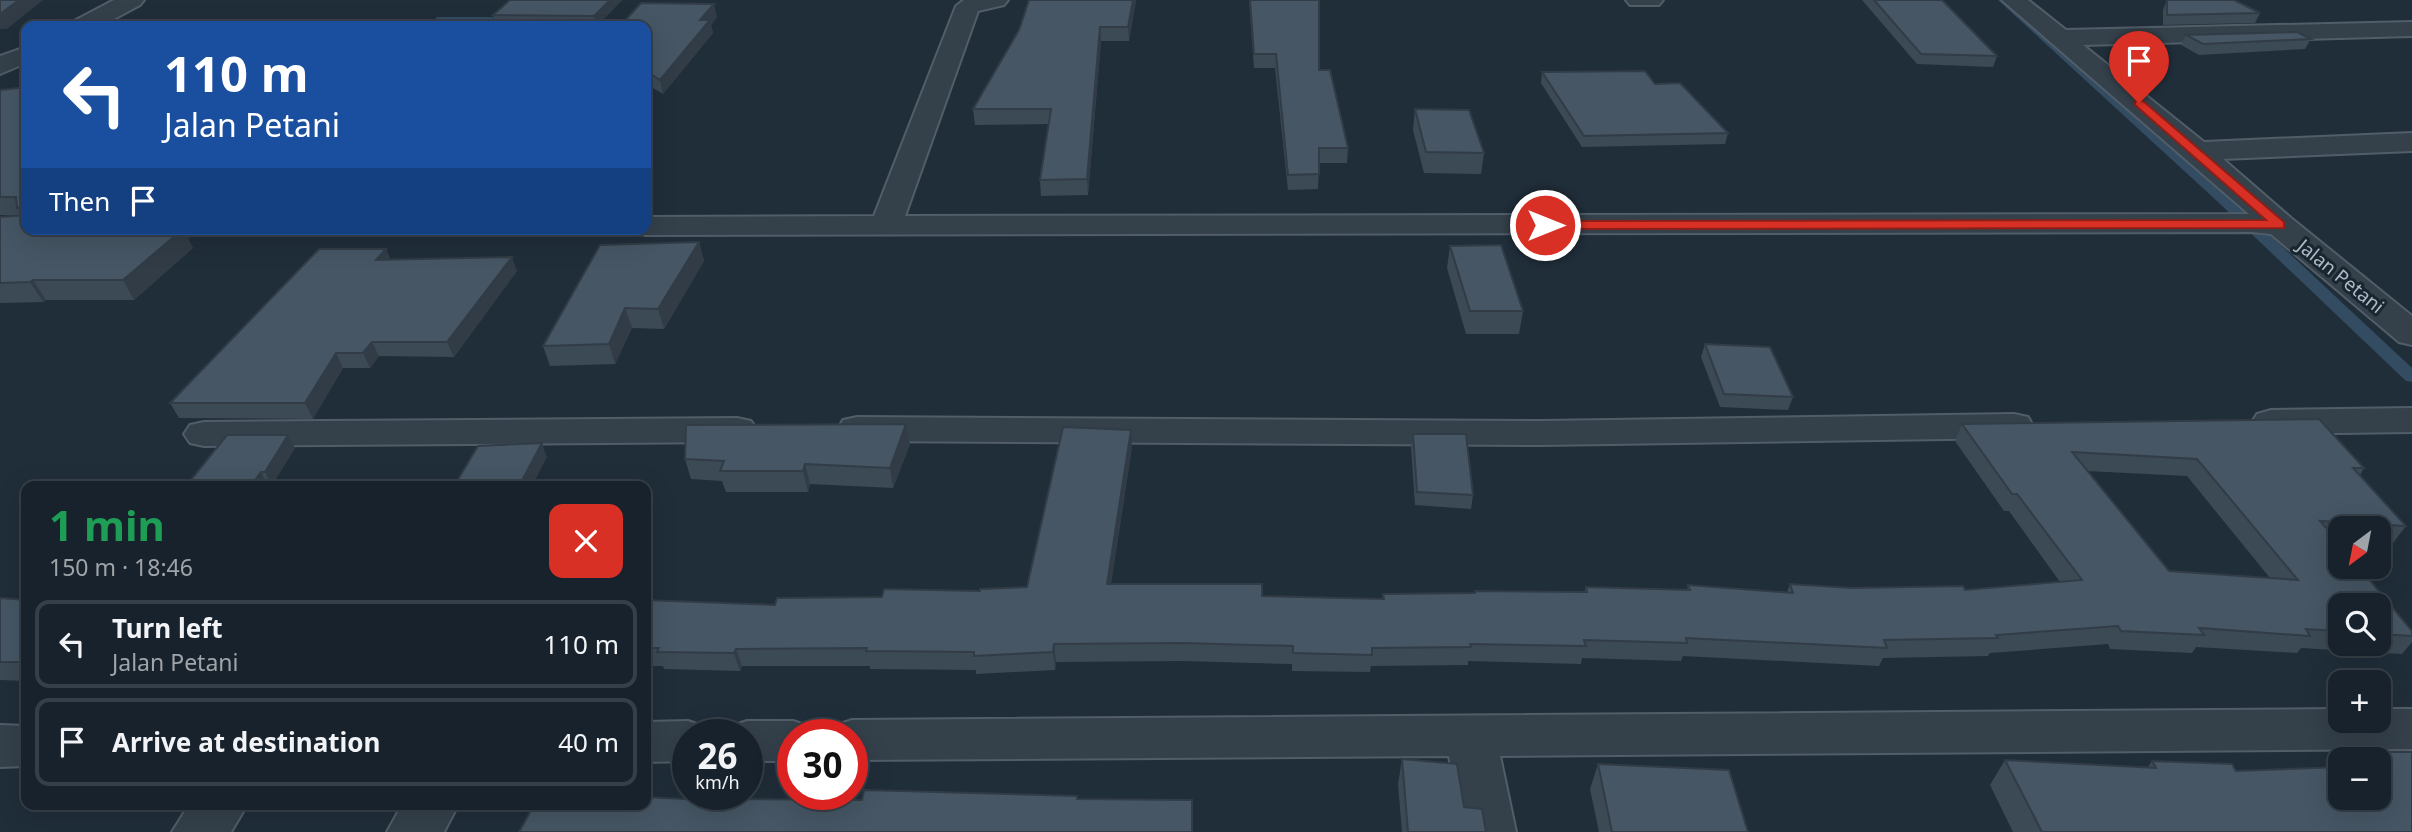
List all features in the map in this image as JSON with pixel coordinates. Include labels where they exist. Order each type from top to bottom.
[{"type":"street","points":[[92,21],[132,0]]},
{"type":"street","points":[[886,226],[968,6],[996,0]]},
{"type":"street","points":[[1638,0],[1651,0]]},
{"type":"street","name":"Jalan Petani","points":[[2014,0],[2197,151],[2266,224],[2412,334]]},
{"type":"street","points":[[2060,38],[2412,29]]},
{"type":"street","points":[[0,44],[21,42]]},
{"type":"street","points":[[0,66],[21,56]]},
{"type":"street","points":[[2197,151],[2412,142]]},
{"type":"street","points":[[651,226],[2266,224]]},
{"type":"street","points":[[2236,423],[2412,420]]},
{"type":"street","points":[[815,429],[1542,432],[2047,426]]},
{"type":"street","points":[[204,434],[774,430]]},
{"type":"street","points":[[868,740],[2412,729]]},
{"type":"street","points":[[1471,736],[1489,832]]},
{"type":"street","points":[[651,742],[672,741]]},
{"type":"street","points":[[0,746],[21,746]]},
{"type":"street","points":[[199,832],[217,810]]},
{"type":"street","points":[[414,832],[429,810]]},
{"type":"water","points":[[437,17],[496,17],[488,21],[434,21]]},
{"type":"building","points":[[0,0],[19,0],[0,14]]},
{"type":"building","points":[[510,0],[610,0],[594,16],[493,15]]},
{"type":"building","points":[[1029,0],[1133,0],[1128,27],[1100,27],[1087,179],[1040,180],[1051,109],[973,109],[1019,30]]},
{"type":"building","points":[[1250,0],[1319,0],[1319,70],[1330,70],[1348,148],[1319,148],[1319,174],[1288,175],[1276,54],[1254,54]]},
{"type":"building","points":[[1874,0],[1942,0],[1997,56],[1921,54]]},
{"type":"building","points":[[2167,0],[2234,0],[2260,13],[2167,15]]},
{"type":"building","points":[[641,3],[714,4],[700,20],[710,20],[660,80],[651,74],[651,21],[625,21]]},
{"type":"building","points":[[2297,32],[2311,39],[2203,44],[2186,35]]},
{"type":"building","points":[[1645,71],[1655,84],[1680,83],[1728,133],[1584,136],[1542,72]]},
{"type":"building","points":[[21,88],[21,208],[17,208],[16,197],[0,197],[0,90]]},
{"type":"building","points":[[1415,109],[1469,110],[1484,153],[1426,152]]},
{"type":"building","points":[[21,215],[21,235],[176,235],[123,280],[33,280],[0,283],[0,217]]},
{"type":"building","points":[[699,242],[658,309],[625,308],[609,344],[543,346],[600,245]]},
{"type":"building","points":[[1501,245],[1523,311],[1470,311],[1450,246]]},
{"type":"building","points":[[319,249],[386,249],[376,260],[512,257],[447,342],[372,342],[363,353],[336,353],[305,403],[170,403]]},
{"type":"building","points":[[1705,344],[1770,347],[1793,397],[1724,394]]},
{"type":"building","points":[[2319,419],[2364,468],[2353,468],[2406,526],[2391,525],[2391,516],[2328,516],[2328,521],[2320,521],[2328,530],[2328,579],[2369,579],[2381,593],[2328,593],[2328,630],[2306,629],[2310,636],[2199,628],[2204,635],[2121,631],[2118,626],[1996,635],[1998,638],[1884,640],[1887,648],[1686,638],[1687,643],[1584,640],[1586,646],[1470,644],[1471,647],[1372,648],[1372,655],[1293,653],[1293,646],[1183,643],[1054,644],[1053,652],[974,656],[974,652],[866,651],[867,648],[736,649],[734,653],[657,652],[659,648],[651,648],[651,600],[775,605],[777,598],[882,597],[884,589],[980,591],[1027,587],[1063,427],[1131,430],[1107,584],[1262,584],[1262,596],[1384,599],[1383,594],[1587,592],[1586,587],[1690,590],[1688,585],[1793,593],[1790,584],[1852,588],[1963,586],[1965,590],[2082,580],[2017,494],[2012,494],[1962,424]],"holes":[[[2072,452],[2197,459],[2298,580],[2169,571]]]},
{"type":"building","points":[[906,424],[890,468],[805,464],[803,471],[720,471],[724,461],[685,459],[686,425]]},
{"type":"building","points":[[1413,434],[1466,434],[1473,495],[1417,492]]},
{"type":"building","points":[[227,435],[288,435],[265,472],[261,472],[255,481],[190,481]]},
{"type":"building","points":[[542,443],[522,481],[457,481],[478,446]]},
{"type":"building","points":[[0,598],[21,600],[21,662],[0,662]]},
{"type":"building","points":[[2391,606],[2412,631],[2412,636],[2391,635]]},
{"type":"building","points":[[2391,752],[2412,752],[2412,832],[2042,832],[2005,760],[2156,768],[2152,761],[2232,764],[2236,771],[2328,767],[2328,810],[2391,810]]},
{"type":"building","points":[[1402,759],[1457,764],[1464,807],[1482,809],[1486,832],[1408,832]]},
{"type":"building","points":[[1598,764],[1729,770],[1748,832],[1612,832]]},
{"type":"building","points":[[868,790],[1077,796],[1077,799],[1192,800],[1192,832],[519,832],[531,810],[651,810],[651,797],[672,798],[672,810],[763,810],[763,799],[777,799],[777,810],[868,810]]},
{"type":"waterway","points":[[2003,0],[2223,199],[2412,377]]},
{"type":"route","points":[[1545,225],[2280,225],[2139,103]]}]
